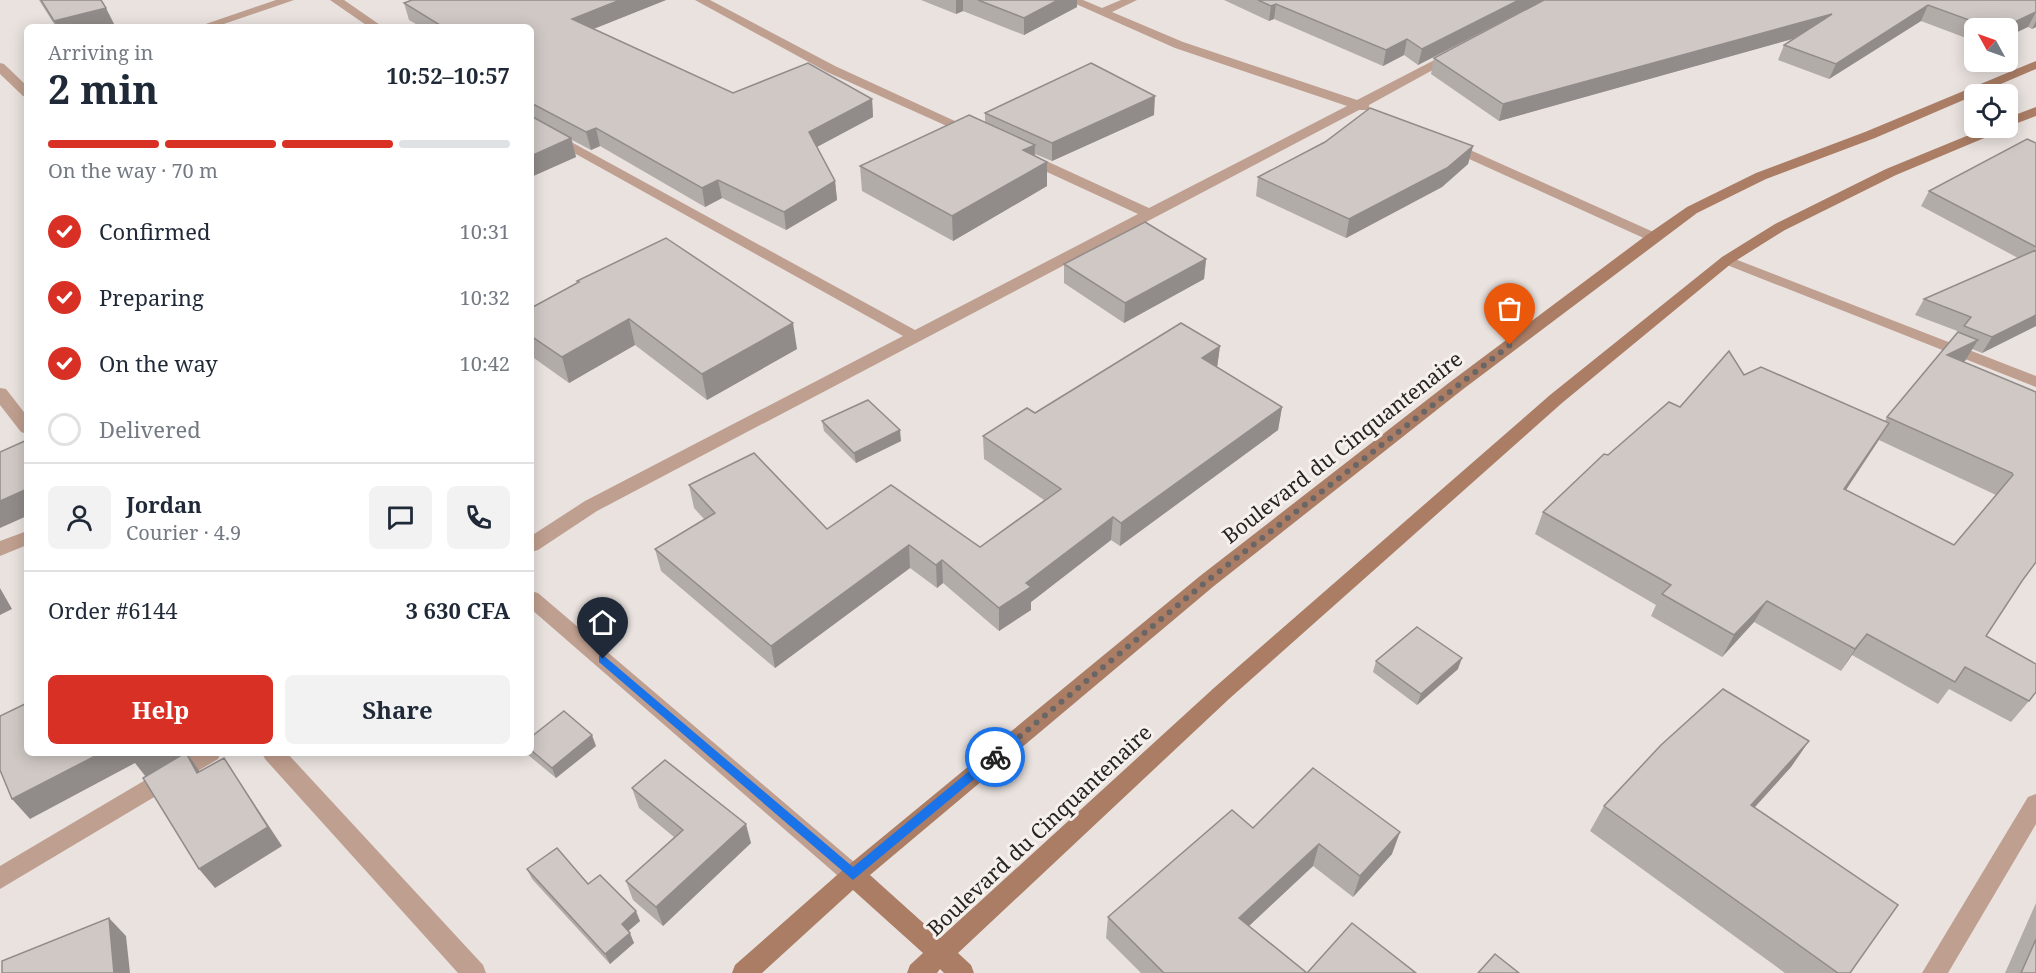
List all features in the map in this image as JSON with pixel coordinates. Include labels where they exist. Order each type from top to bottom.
[{"type":"main road","name":"Boulevard du Cinquantenaire","points":[[744,973],[853,875],[1207,581],[1456,386],[1653,237],[1692,210],[1761,176],[1870,135],[2036,65]]},
{"type":"main road","points":[[2018,118],[2036,111]]},
{"type":"main road","name":"Boulevard du Cinquantenaire","points":[[919,973],[939,952],[1222,693],[1556,399],[1727,260],[1780,227],[1891,172],[1972,138]]},
{"type":"main road","points":[[853,875],[962,973]]},
{"type":"street","points":[[212,24],[288,0]]},
{"type":"street","points":[[336,0],[372,24]]},
{"type":"street","points":[[701,0],[831,69],[991,141]]},
{"type":"street","points":[[1073,0],[1190,49],[1359,104],[1381,114]]},
{"type":"street","points":[[1102,12],[1131,0]]},
{"type":"street","points":[[534,543],[591,506],[1464,49]]},
{"type":"street","points":[[0,67],[24,87]]},
{"type":"street","points":[[0,91],[24,87]]},
{"type":"street","points":[[534,126],[915,336]]},
{"type":"street","points":[[1435,139],[1653,237]]},
{"type":"street","points":[[1012,151],[1150,214]]},
{"type":"street","points":[[1727,260],[2036,382]]},
{"type":"street","points":[[0,393],[24,424]]},
{"type":"street","points":[[0,549],[24,539]]},
{"type":"street","points":[[534,601],[853,875]]},
{"type":"street","points":[[0,878],[205,756]]},
{"type":"street","points":[[276,756],[474,973]]},
{"type":"street","points":[[1934,973],[2036,804]]},
{"type":"building","points":[[41,0],[101,0],[106,8],[54,21]]},
{"type":"building","points":[[412,0],[620,0],[572,19],[733,93],[808,63],[872,99],[809,132],[835,181],[784,212],[718,180],[702,188],[596,128],[586,132],[534,105],[534,24],[438,24],[404,3]]},
{"type":"building","points":[[978,0],[1058,0],[1024,18]]},
{"type":"building","points":[[1258,0],[1519,0],[1422,49],[1407,39],[1386,50],[1276,4],[1271,6]]},
{"type":"building","points":[[1544,0],[2036,0],[2036,12],[2018,20],[2018,18],[1964,18],[1928,5],[1836,64],[1784,45],[1832,14],[1503,104],[1434,58]]},
{"type":"building","points":[[1091,63],[1155,96],[1052,143],[985,113]]},
{"type":"building","points":[[1370,108],[1473,146],[1447,168],[1349,219],[1258,177],[1325,142]]},
{"type":"building","points":[[969,115],[1035,145],[1023,150],[1047,162],[952,216],[860,166]]},
{"type":"building","points":[[534,118],[571,138],[534,155]]},
{"type":"building","points":[[2027,139],[2036,143],[2036,247],[1929,191]]},
{"type":"building","points":[[1145,222],[1206,259],[1125,303],[1064,264]]},
{"type":"building","points":[[666,238],[793,323],[702,374],[629,319],[562,357],[534,338],[534,306],[579,282],[577,281]]},
{"type":"building","points":[[2036,250],[2036,315],[1992,337],[1964,326],[1971,317],[1924,299]]},
{"type":"building","points":[[1181,323],[1220,346],[1202,358],[1282,407],[1121,523],[1113,517],[1026,583],[1031,587],[999,608],[942,560],[936,565],[909,545],[771,646],[655,549],[715,513],[689,485],[754,453],[827,529],[891,485],[980,547],[1061,489],[983,436],[1027,408],[1035,413]]},
{"type":"building","points":[[1958,332],[1978,340],[1947,355],[2036,392],[2036,562],[1986,636],[2036,664],[2036,692],[2029,701],[1965,667],[1955,682],[1867,634],[1855,649],[1767,601],[1734,635],[1662,594],[1671,585],[1543,512],[1604,454],[1608,455],[1669,402],[1680,407],[1729,351],[1744,375],[1761,367],[1889,423],[1844,489],[1954,545],[2013,475],[2012,473],[1887,417]]},
{"type":"building","points":[[868,400],[900,430],[854,453],[822,421]]},
{"type":"building","points":[[24,441],[24,490],[0,501],[0,452]]},
{"type":"building","points":[[1417,627],[1462,658],[1421,694],[1376,661]]},
{"type":"building","points":[[1723,689],[1809,741],[1751,805],[1898,905],[1850,973],[1838,973],[1604,806],[1661,745]]},
{"type":"building","points":[[24,704],[24,756],[95,756],[12,799],[0,770],[0,716]]},
{"type":"building","points":[[564,711],[592,735],[552,768],[534,753],[534,735]]},
{"type":"building","points":[[180,756],[188,756],[197,773],[224,758],[268,827],[199,869],[143,778]]},
{"type":"building","points":[[665,760],[746,824],[656,907],[626,881],[683,830],[632,788]]},
{"type":"building","points":[[1313,768],[1400,832],[1360,876],[1319,844],[1239,918],[1307,973],[1164,973],[1108,917],[1232,810],[1253,828]]},
{"type":"building","points":[[557,848],[588,884],[600,875],[636,911],[622,924],[630,933],[605,954],[527,869]]},
{"type":"building","points":[[109,918],[114,973],[2,973],[2,961]]},
{"type":"building","points":[[1352,923],[1416,973],[1307,973]]},
{"type":"building","points":[[2036,939],[2036,973],[2021,973]]},
{"type":"building","points":[[1495,954],[1519,973],[1478,973]]},
{"type":"way so far","points":[[995,757],[1207,581],[1510,345]]},
{"type":"route","points":[[603,659],[853,875],[995,757]]}]
